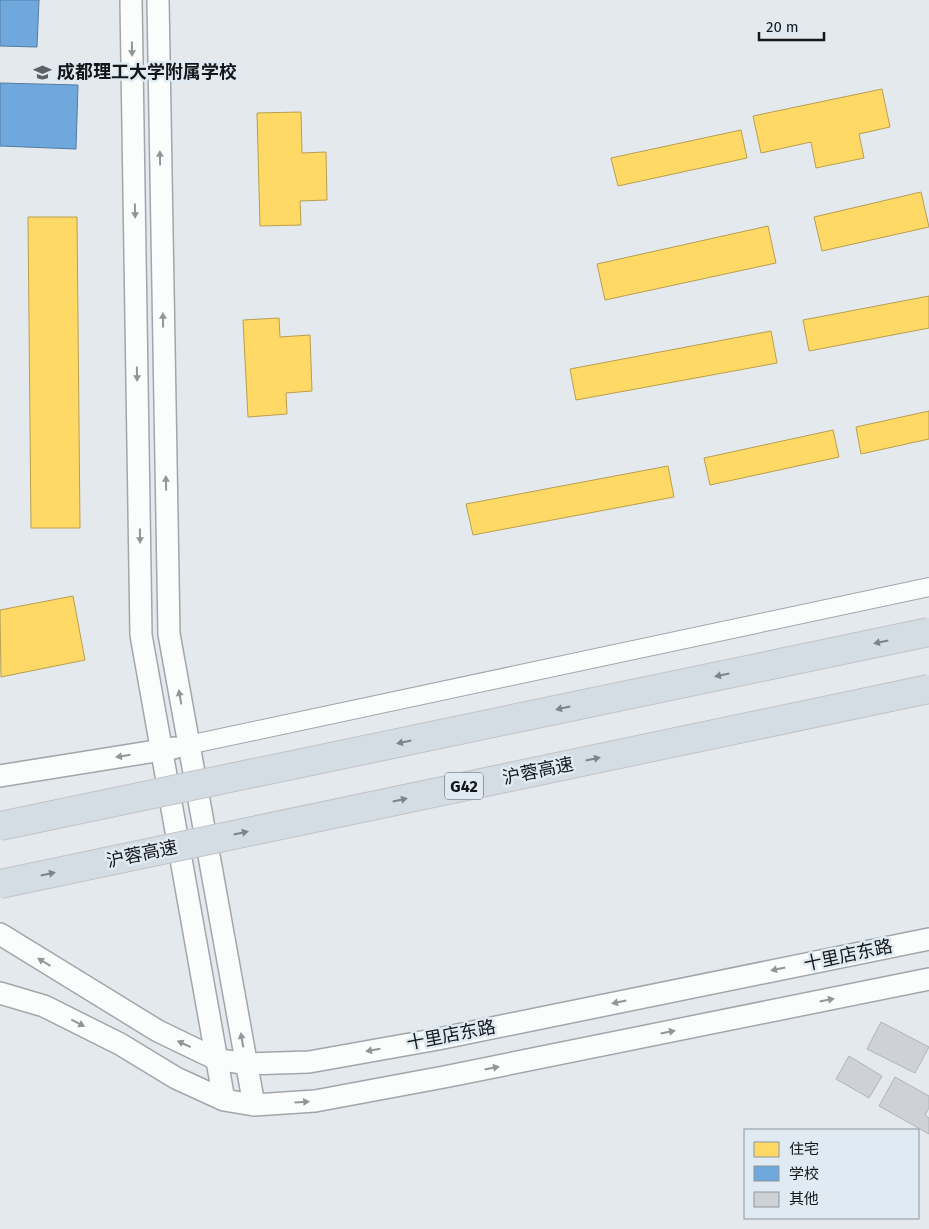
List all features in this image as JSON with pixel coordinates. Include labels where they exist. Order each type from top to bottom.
[{"type":"highway","points":[[0,826],[929,632]]},
{"type":"highway","name":"沪蓉高速","points":[[0,884],[929,689]]},
{"type":"street","points":[[131,0],[141,635],[224,1100]]},
{"type":"street","points":[[158,0],[169,634],[254,1105]]},
{"type":"street","points":[[0,776],[188,745],[929,587]]},
{"type":"street","name":"十里店东路","points":[[0,934],[158,1031],[216,1059],[247,1064],[309,1062],[438,1038],[929,939]]},
{"type":"street","points":[[0,993],[44,1006],[120,1044],[176,1078],[224,1100],[254,1105],[315,1101],[929,980]]},
{"type":"building: 住宅","points":[[882,89],[890,127],[859,134],[864,158],[816,168],[811,142],[761,153],[753,116]]},
{"type":"building: 住宅","points":[[301,112],[302,153],[326,152],[327,200],[300,201],[301,225],[260,226],[257,113]]},
{"type":"building: 住宅","points":[[741,130],[747,158],[618,186],[611,158]]},
{"type":"building: 住宅","points":[[921,192],[929,227],[822,251],[814,217]]},
{"type":"building: 住宅","points":[[28,217],[77,217],[80,528],[31,528]]},
{"type":"building: 住宅","points":[[768,226],[776,263],[605,300],[597,264]]},
{"type":"building: 住宅","points":[[929,296],[929,328],[809,351],[803,320]]},
{"type":"building: 住宅","points":[[279,318],[280,337],[310,335],[312,391],[286,393],[287,414],[248,417],[243,320]]},
{"type":"building: 住宅","points":[[771,331],[777,363],[576,400],[570,369]]},
{"type":"building: 住宅","points":[[929,411],[929,439],[861,454],[856,427]]},
{"type":"building: 住宅","points":[[833,430],[839,457],[710,485],[704,458]]},
{"type":"building: 住宅","points":[[668,466],[674,497],[473,535],[466,504]]},
{"type":"building: 住宅","points":[[73,596],[85,660],[1,677],[0,610]]},
{"type":"building: 学校","points":[[0,0],[39,0],[37,47],[0,46]]},
{"type":"building: 学校","points":[[0,83],[78,85],[76,149],[0,146]]},
{"type":"building: 其他","points":[[881,1022],[929,1047],[915,1073],[867,1049]]},
{"type":"building: 其他","points":[[849,1056],[882,1076],[869,1098],[836,1079]]},
{"type":"building: 其他","points":[[895,1077],[929,1096],[929,1108],[925,1115],[929,1118],[929,1134],[879,1106]]},
{"type":"place","name":"成都理工大学附属学校","points":[[43,72]]}]
